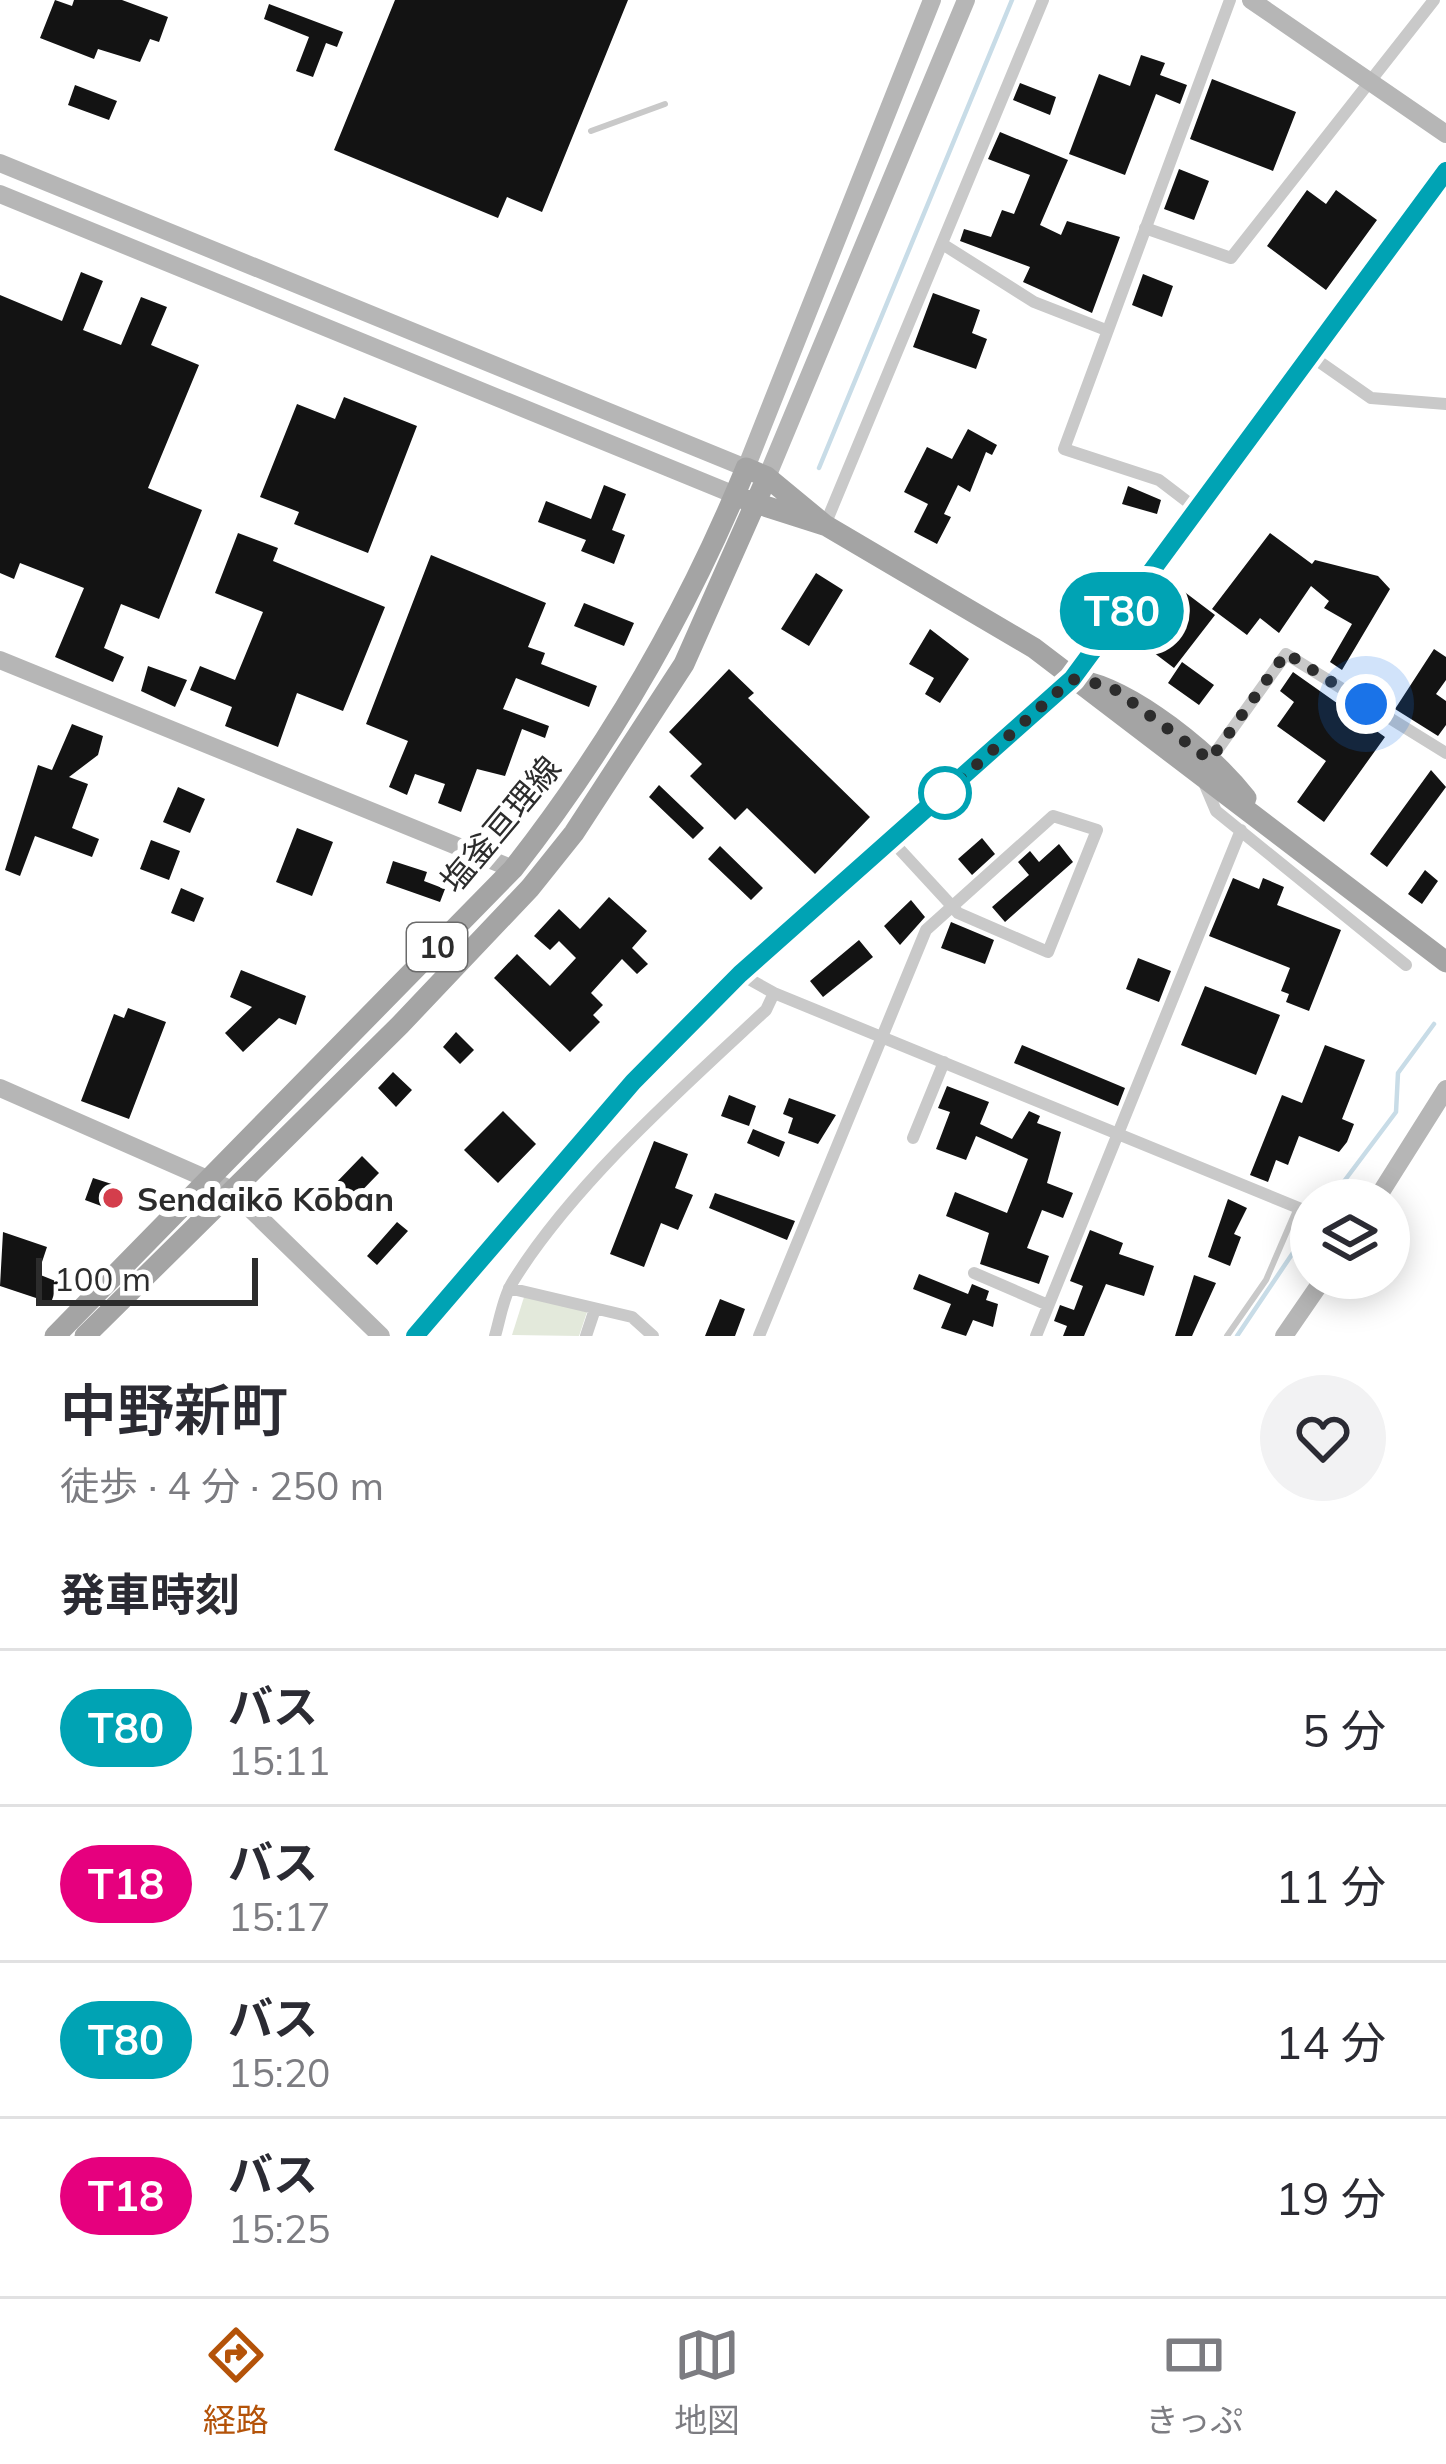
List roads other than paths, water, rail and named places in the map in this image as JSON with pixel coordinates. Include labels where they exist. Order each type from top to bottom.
[{"type":"main road","points":[[746,468],[767,477],[788,507]]},
{"type":"main road","name":"塩釜亘理線","points":[[85,1336],[220,1183],[513,869],[566,802],[644,683],[706,566],[746,468]]},
{"type":"main road","name":"塩釜亘理線","points":[[55,1336],[400,1025],[530,888],[574,833],[684,664],[767,477]]},
{"type":"main road","points":[[735,495],[757,505],[788,507],[926,580],[1206,768]]},
{"type":"main road","points":[[1072,679],[1110,686],[1179,737],[1261,818],[1446,962]]},
{"type":"street","points":[[0,163],[746,468],[932,0]]},
{"type":"street","points":[[767,477],[966,0]]},
{"type":"street","points":[[818,522],[944,245],[1043,0]]},
{"type":"street","points":[[1197,508],[1159,480],[1064,449],[1230,0]]},
{"type":"street","points":[[1251,0],[1446,134]]},
{"type":"street","points":[[1145,228],[1231,258],[1434,0]]},
{"type":"street","points":[[415,1336],[633,1082],[740,974],[1072,679],[1446,171]]},
{"type":"street","points":[[0,194],[735,495]]},
{"type":"street","points":[[944,245],[1034,302],[1106,329]]},
{"type":"street","points":[[1311,356],[1371,398],[1446,404]]},
{"type":"street","points":[[1406,965],[1216,811],[1206,768],[1286,653],[1446,753]]},
{"type":"street","points":[[0,660],[513,869]]},
{"type":"street","points":[[759,1336],[926,930],[952,905],[1054,816],[1096,830],[1048,952],[952,905],[891,840]]},
{"type":"street","points":[[1036,1336],[1240,830]]},
{"type":"street","points":[[740,974],[774,993],[1290,1204]]},
{"type":"street","points":[[495,1336],[509,1288],[650,1119],[766,1010],[774,993]]},
{"type":"street","points":[[913,1138],[944,1062]]},
{"type":"street","points":[[0,1088],[220,1183],[381,1336]]},
{"type":"street","points":[[1389,1179],[1446,1089]]},
{"type":"street","points":[[974,1274],[1048,1305]]},
{"type":"street","points":[[509,1288],[632,1317],[653,1336]]},
{"type":"street","points":[[1284,1336],[1310,1299]]},
{"type":"street","points":[[586,1336],[595,1309]]},
{"type":"lane","points":[[591,131],[665,104]]},
{"type":"lane","points":[[1227,1336],[1290,1239]]},
{"type":"waterway","points":[[819,468],[1012,0]]},
{"type":"waterway","points":[[1346,1179],[1396,1112],[1398,1073],[1434,1024]]},
{"type":"waterway","points":[[1237,1336],[1290,1257]]},
{"type":"place","name":"Sendaikō Kōban","points":[[113,1198]]}]
